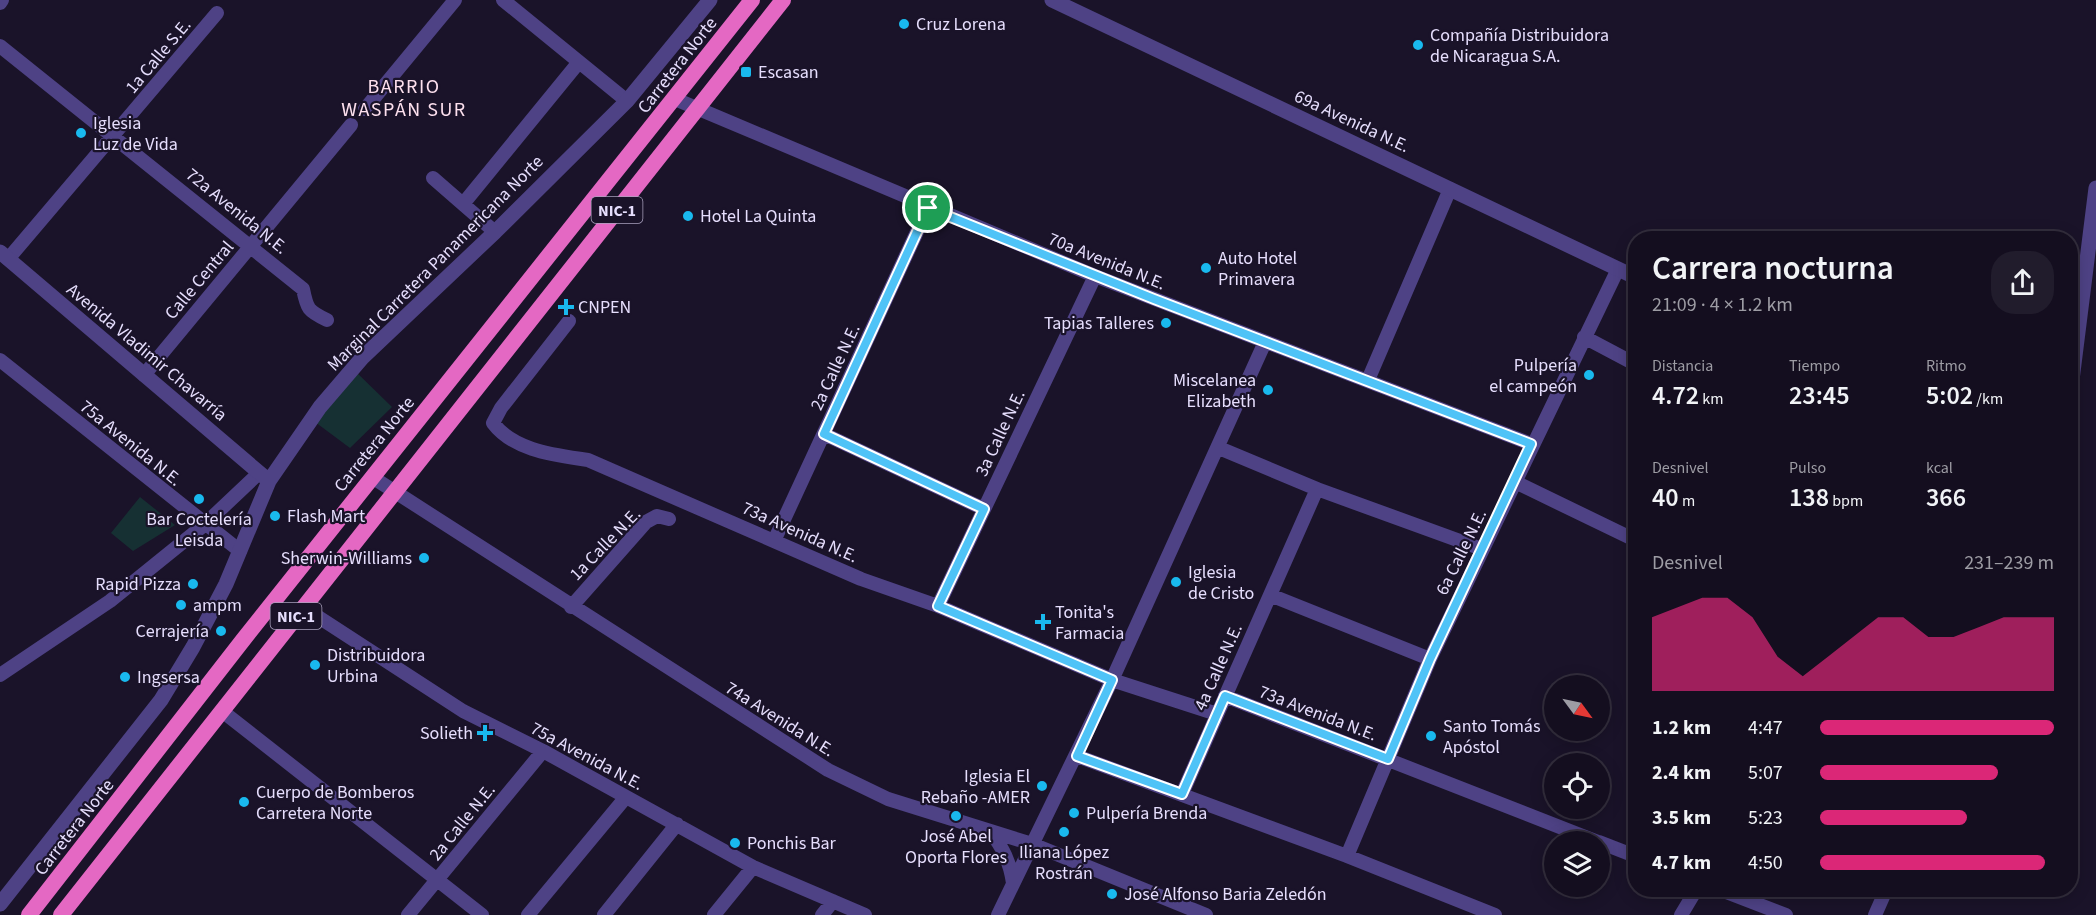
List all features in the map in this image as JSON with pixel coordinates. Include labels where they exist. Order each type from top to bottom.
[{"type":"highway","name":"Carretera Norte","points":[[29,915],[372,477],[752,0]]},
{"type":"highway","name":"NIC-1","points":[[62,915],[783,0]]},
{"type":"street","points":[[365,109],[455,0]]},
{"type":"street","points":[[503,0],[627,101]]},
{"type":"street","name":"Marginal Carretera Panamericana Norte","points":[[0,904],[160,700],[193,647],[240,551],[264,477],[359,361],[495,232],[627,101],[710,0]]},
{"type":"street","name":"69a Avenida N.E.","points":[[1052,0],[1628,273]]},
{"type":"street","name":"1a Calle S.E.","points":[[4,256],[114,136],[217,13]]},
{"type":"street","name":"72a Avenida N.E.","points":[[0,46],[252,245],[303,289],[306,305],[311,312],[327,321]]},
{"type":"street","points":[[463,204],[579,62]]},
{"type":"street","name":"70a Avenida N.E.","points":[[675,99],[928,208],[1095,276],[1531,444]]},
{"type":"street","name":"Calle Central","points":[[144,375],[351,125]]},
{"type":"street","points":[[433,178],[495,232]]},
{"type":"street","points":[[2078,337],[2095,212],[2096,188]]},
{"type":"street","points":[[1368,380],[1450,189]]},
{"type":"street","name":"2a Calle N.E.","points":[[774,541],[928,208]]},
{"type":"street","name":"Avenida Vladimir Chavarría","points":[[4,256],[264,477]]},
{"type":"street","name":"6a Calle N.E.","points":[[1347,856],[1430,659],[1531,444],[1618,268]]},
{"type":"street","name":"3a Calle N.E.","points":[[938,606],[1095,276]]},
{"type":"street","name":"73a Avenida N.E.","points":[[569,321],[501,408],[493,423],[501,434],[544,454],[588,460],[861,579],[938,606],[1112,680],[1217,714]]},
{"type":"street","points":[[1584,337],[1628,360]]},
{"type":"street","points":[[999,912],[1077,756],[1219,448],[1264,342]]},
{"type":"street","name":"75a Avenida N.E.","points":[[0,360],[204,525],[240,551]]},
{"type":"street","points":[[824,434],[984,509]]},
{"type":"street","points":[[1219,448],[1317,489],[1482,549]]},
{"type":"street","points":[[0,675],[110,600],[264,477]]},
{"type":"street","name":"74a Avenida N.E.","points":[[372,477],[828,770],[888,799],[1032,844],[1206,915]]},
{"type":"street","points":[[1515,482],[1628,537]]},
{"type":"street","name":"4a Calle N.E.","points":[[1182,794],[1317,489]]},
{"type":"street","name":"1a Calle N.E.","points":[[571,607],[646,522],[657,516],[669,519]]},
{"type":"street","points":[[1270,595],[1430,659]]},
{"type":"street","name":"75a Avenida N.E.","points":[[303,607],[463,711],[543,751],[753,867],[865,915]]},
{"type":"street","name":"73a Avenida N.E.","points":[[1225,696],[1571,831]]},
{"type":"street","points":[[222,711],[482,915]]},
{"type":"street","name":"2a Calle N.E.","points":[[408,915],[438,882],[543,751]]},
{"type":"street","points":[[1077,756],[1347,856],[1495,915]]},
{"type":"street","points":[[528,915],[626,797]]},
{"type":"street","points":[[604,915],[677,824]]},
{"type":"street","points":[[990,831],[1003,849],[1011,867],[1013,884]]},
{"type":"street","name":"73a Avenida N.E.","points":[[1610,846],[1628,853]]},
{"type":"street","points":[[714,915],[753,867]]},
{"type":"street","points":[[1681,915],[1692,897]]},
{"type":"street","points":[[1739,897],[1786,915]]},
{"type":"street","points":[[1875,915],[1883,897]]},
{"type":"street","points":[[822,915],[833,902]]},
{"type":"green space","points":[[352,368],[392,407],[350,448],[311,419]]},
{"type":"green space","points":[[140,497],[175,525],[133,551],[111,533]]},
{"type":"place","name":"Cruz Lorena","points":[[904,24]]},
{"type":"place","name":"Compañía Distribuidora de Nicaragua S.A.","points":[[1418,45]]},
{"type":"place","name":"Escasan","points":[[746,72]]},
{"type":"place","name":"Iglesia Luz de Vida","points":[[81,133]]},
{"type":"place","name":"Hotel La Quinta","points":[[688,216]]},
{"type":"place","name":"Auto Hotel Primavera","points":[[1206,268]]},
{"type":"place","name":"CNPEN","points":[[566,307]]},
{"type":"place","name":"Tapias Talleres","points":[[1166,323]]},
{"type":"place","name":"Pulpería el campeón","points":[[1589,375]]},
{"type":"place","name":"Miscelanea Elizabeth","points":[[1268,390]]},
{"type":"place","name":"Bar Coctelería Leisda","points":[[199,499]]},
{"type":"place","name":"Flash Mart","points":[[275,516]]},
{"type":"place","name":"Sherwin-Williams","points":[[424,558]]},
{"type":"place","name":"Iglesia de Cristo","points":[[1176,582]]},
{"type":"place","name":"Rapid Pizza","points":[[193,584]]},
{"type":"place","name":"ampm","points":[[181,605]]},
{"type":"place","name":"Tonita's Farmacia","points":[[1043,622]]},
{"type":"place","name":"Cerrajería","points":[[221,631]]},
{"type":"place","name":"Distribuidora Urbina","points":[[315,665]]},
{"type":"place","name":"Ingsersa","points":[[125,677]]},
{"type":"place","name":"Solieth","points":[[485,733]]},
{"type":"place","name":"Santo Tomás Apóstol","points":[[1431,736]]},
{"type":"place","name":"Iglesia El Rebaño -AMER","points":[[1042,786]]},
{"type":"place","name":"Cuerpo de Bomberos Carretera Norte","points":[[244,802]]},
{"type":"place","name":"Pulpería Brenda","points":[[1074,813]]},
{"type":"place","name":"José Abel Oporta Flores","points":[[956,816]]},
{"type":"place","name":"Iliana López Rostrán","points":[[1064,832]]},
{"type":"place","name":"Ponchis Bar","points":[[735,843]]},
{"type":"place","name":"José Alfonso Baria Zeledón","points":[[1112,894]]},
{"type":"district","name":"BARRIO WASPÁN SUR","points":[[404,98]]},
{"type":"route","points":[[928,208],[1095,276],[1531,444],[1430,659],[1388,759],[1225,696],[1182,794],[1077,756],[1112,680],[938,606],[984,509],[824,434],[928,208]]}]
